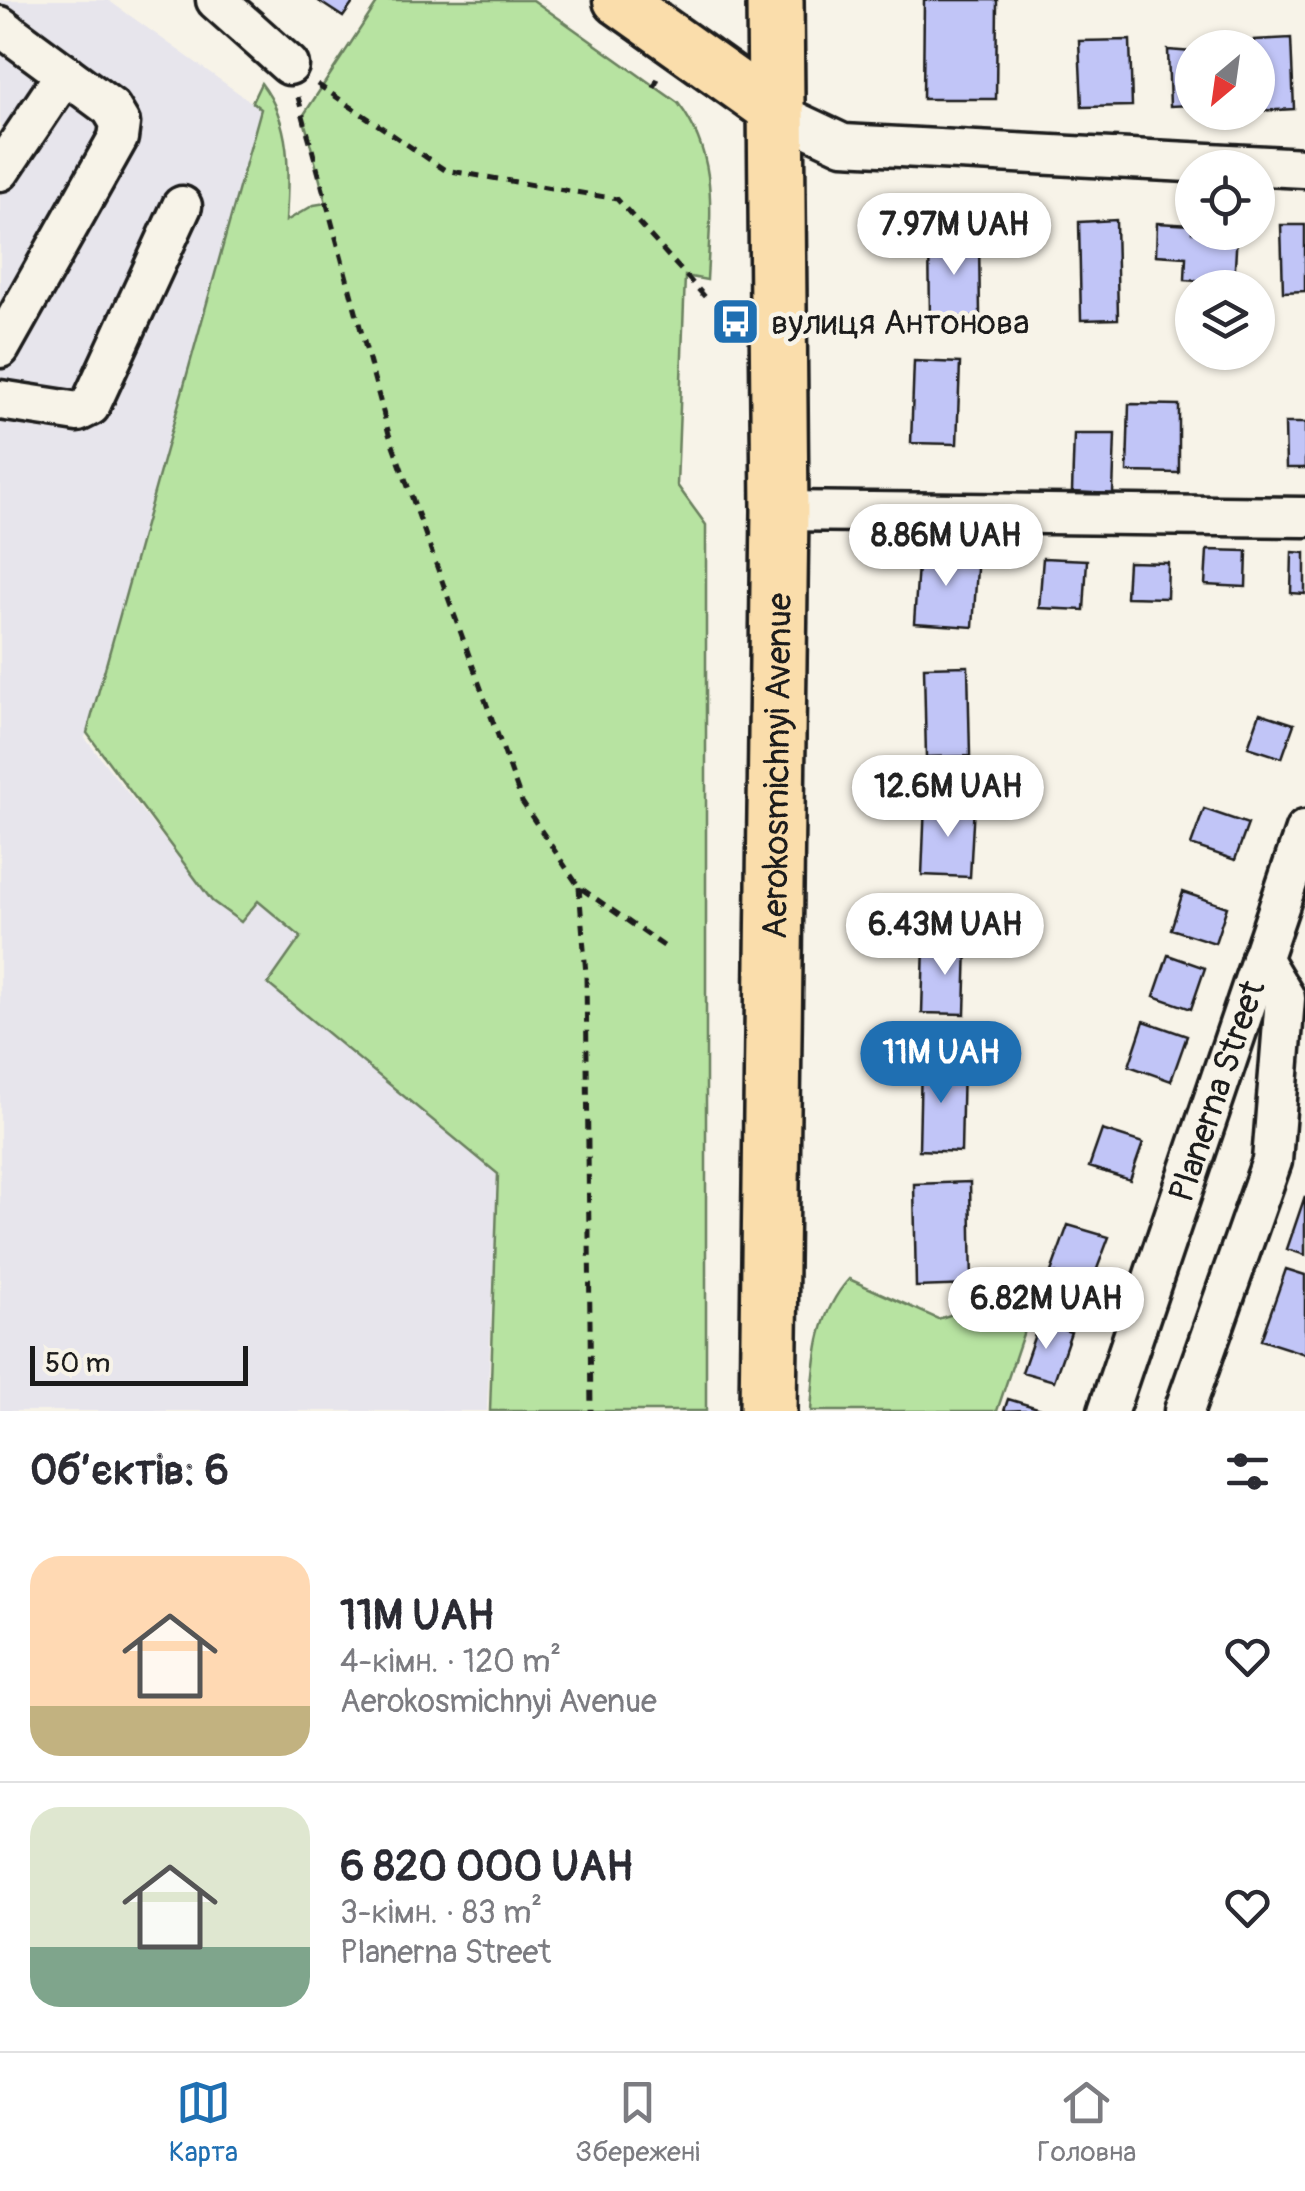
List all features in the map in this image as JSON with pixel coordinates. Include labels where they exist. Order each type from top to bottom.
[{"type":"highway","name":"Aerokosmichnyi Avenue","points":[[768,1411],[780,511],[775,0]]},
{"type":"main road","points":[[618,0],[778,113]]},
{"type":"street","points":[[216,0],[289,65]]},
{"type":"street","points":[[0,26],[111,108],[120,123],[118,138],[0,348]]},
{"type":"street","points":[[0,171],[66,74]]},
{"type":"street","points":[[778,113],[843,144],[1305,168]]},
{"type":"street","points":[[0,400],[78,412],[90,406],[182,206]]},
{"type":"street","points":[[780,511],[1305,517]]},
{"type":"street","name":"Planerna Street","points":[[1108,1411],[1305,830]]},
{"type":"street","points":[[1184,1411],[1272,1162],[1284,998],[1262,958]]},
{"type":"path","points":[[289,65],[445,170],[617,199],[706,298]]},
{"type":"path","points":[[289,65],[389,434],[522,802],[579,887],[668,948]]},
{"type":"path","points":[[579,887],[586,974],[591,1411]]},
{"type":"shaded area","points":[[0,0],[108,0],[261,109],[174,435],[85,738],[212,901],[258,901],[302,937],[269,985],[498,1174],[487,1411],[0,1411]]},
{"type":"green space","points":[[379,0],[533,0],[678,103],[701,145],[706,166],[710,210],[707,280],[685,276],[677,485],[706,525],[706,1411],[490,1411],[498,1174],[268,984],[301,937],[258,901],[241,922],[212,901],[87,733],[261,109],[252,102],[261,83],[283,132],[288,167],[286,221],[314,205],[326,203],[303,116]]},
{"type":"green space","points":[[849,1279],[938,1319],[1008,1296],[1031,1310],[997,1411],[811,1411],[823,1325]]},
{"type":"building","points":[[317,0],[355,0],[343,17]]},
{"type":"building","points":[[924,0],[997,0],[996,99],[923,99]]},
{"type":"building","points":[[1291,38],[1294,109],[1275,110],[1275,39]]},
{"type":"building","points":[[1130,40],[1132,106],[1082,107],[1079,41]]},
{"type":"building","points":[[1168,50],[1175,51],[1175,106],[1170,106]]},
{"type":"building","points":[[1116,220],[1118,319],[1081,320],[1079,222]]},
{"type":"building","points":[[1157,223],[1175,224],[1175,250],[1236,250],[1235,270],[1185,270],[1186,257],[1156,255]]},
{"type":"building","points":[[1281,225],[1305,225],[1305,291],[1283,292]]},
{"type":"building","points":[[979,237],[980,317],[930,318],[929,238]]},
{"type":"building","points":[[914,361],[960,363],[957,444],[911,443]]},
{"type":"building","points":[[1129,404],[1179,405],[1179,473],[1127,472]]},
{"type":"building","points":[[1285,423],[1305,423],[1305,468],[1286,468]]},
{"type":"building","points":[[1074,434],[1115,434],[1113,494],[1072,492]]},
{"type":"building","points":[[919,550],[978,554],[973,627],[914,623]]},
{"type":"building","points":[[1207,550],[1247,551],[1246,587],[1205,585]]},
{"type":"building","points":[[1292,552],[1305,553],[1305,594],[1291,593]]},
{"type":"building","points":[[1043,558],[1087,560],[1084,610],[1039,608]]},
{"type":"building","points":[[1128,562],[1168,563],[1167,598],[1126,597]]},
{"type":"building","points":[[968,666],[970,756],[926,757],[924,667]]},
{"type":"building","points":[[1260,713],[1294,724],[1282,758],[1248,747]]},
{"type":"building","points":[[925,803],[974,805],[970,877],[922,875]]},
{"type":"building","points":[[1204,809],[1248,824],[1235,860],[1191,845]]},
{"type":"building","points":[[1183,892],[1227,907],[1215,943],[1171,929]]},
{"type":"building","points":[[924,943],[967,944],[965,1014],[922,1013]]},
{"type":"building","points":[[1168,955],[1205,968],[1191,1009],[1154,996]]},
{"type":"building","points":[[1144,1021],[1187,1036],[1171,1081],[1129,1066]]},
{"type":"building","points":[[921,1061],[963,1062],[961,1152],[919,1150]]},
{"type":"building","points":[[1102,1130],[1143,1143],[1130,1180],[1089,1167]]},
{"type":"building","points":[[970,1182],[972,1285],[916,1287],[914,1184]]},
{"type":"building","points":[[1305,1196],[1305,1255],[1287,1249]]},
{"type":"building","points":[[1068,1225],[1109,1237],[1091,1285],[1051,1272]]},
{"type":"building","points":[[1286,1269],[1305,1275],[1305,1354],[1261,1340]]},
{"type":"building","points":[[1039,1323],[1071,1332],[1054,1381],[1022,1372]]},
{"type":"building","points":[[1008,1399],[1041,1409],[1004,1411]]},
{"type":"place","name":"вулиця Антонова","points":[[736,322]]}]
